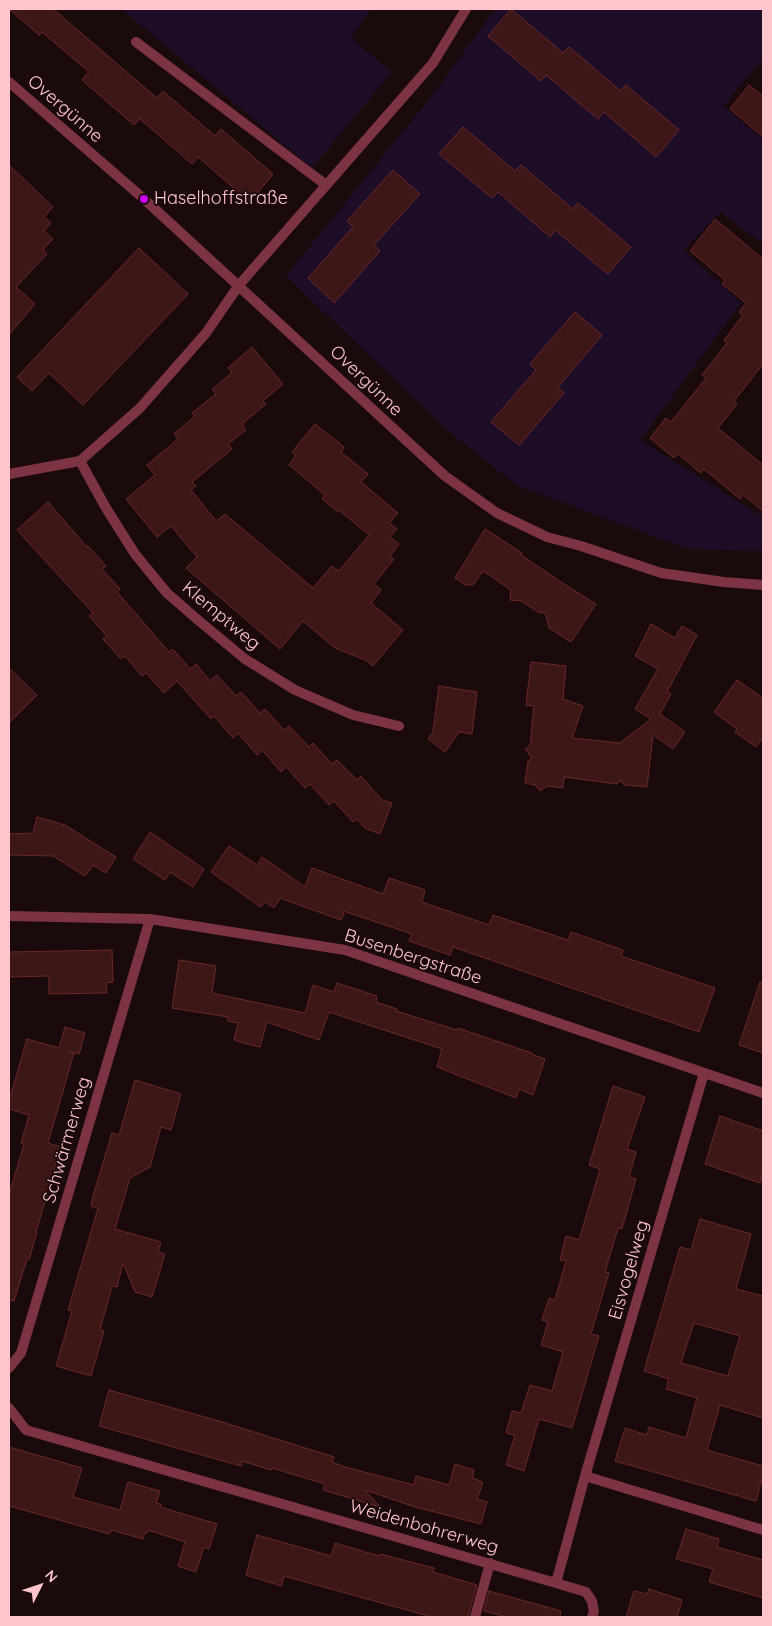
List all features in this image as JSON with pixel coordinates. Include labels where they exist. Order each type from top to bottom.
[{"type":"street","points":[[9,474],[80,461],[140,408],[206,333],[240,285],[433,64],[466,9]]},
{"type":"street","points":[[136,42],[326,185]]},
{"type":"street","name":"Overgünne","points":[[9,82],[240,285],[445,476],[497,513],[547,537],[581,546],[660,573],[724,582],[763,585]]},
{"type":"street","name":"Klemptweg","points":[[80,461],[106,508],[135,554],[168,593],[198,620],[245,659],[295,690],[354,715],[399,726]]},
{"type":"street","name":"Busenbergstraße","points":[[9,916],[150,919],[345,950],[763,1093]]},
{"type":"street","name":"Schwärmerweg","points":[[9,1368],[21,1353],[150,919]]},
{"type":"street","name":"Eisvogelweg","points":[[586,1476],[704,1072]]},
{"type":"street","name":"Weidenbohrerweg","points":[[9,1408],[26,1430],[556,1582]]},
{"type":"street","points":[[592,1617],[594,1612],[592,1601],[586,1592],[556,1582],[586,1476],[763,1530]]},
{"type":"street","points":[[475,1617],[490,1563]]},
{"type":"shaded area","points":[[121,9],[371,9],[351,38],[392,72],[312,168]]},
{"type":"shaded area","points":[[495,9],[763,9],[763,58],[723,106],[763,139],[763,244],[720,212],[684,250],[741,303],[640,440],[763,517],[763,551],[688,549],[518,486],[452,434],[286,276],[435,92]]},
{"type":"building","points":[[9,9],[53,9],[157,98],[163,91],[215,136],[221,129],[273,174],[250,202],[198,157],[192,164],[140,119],[134,125],[82,80],[89,72],[42,32],[39,35]]},
{"type":"building","points":[[511,9],[563,53],[569,47],[621,91],[626,85],[679,130],[656,157],[604,112],[598,119],[546,75],[541,81],[488,36]]},
{"type":"building","points":[[749,85],[763,96],[763,137],[730,109]]},
{"type":"building","points":[[463,127],[515,171],[521,165],[573,209],[578,203],[631,247],[608,274],[555,230],[550,237],[498,192],[492,198],[439,154]]},
{"type":"building","points":[[9,165],[53,207],[44,217],[51,223],[44,231],[53,239],[43,249],[47,254],[16,287],[35,304],[9,335]]},
{"type":"building","points":[[393,170],[420,194],[374,245],[380,251],[334,303],[308,278],[353,227],[347,221]]},
{"type":"building","points":[[715,219],[763,259],[763,364],[734,401],[737,404],[718,428],[763,465],[763,511],[743,495],[740,499],[704,469],[701,473],[678,454],[674,458],[650,438],[666,418],[671,422],[706,378],[702,375],[727,343],[724,340],[743,315],[739,312],[746,303],[722,284],[725,280],[690,251]]},
{"type":"building","points":[[139,248],[188,294],[83,405],[49,373],[32,391],[17,377]]},
{"type":"building","points":[[575,312],[602,335],[558,387],[564,393],[519,445],[491,422],[536,370],[530,364]]},
{"type":"building","points":[[252,347],[283,384],[263,401],[266,404],[242,424],[246,430],[228,444],[232,449],[192,482],[196,486],[191,490],[216,521],[225,514],[313,588],[332,566],[339,571],[369,535],[339,510],[338,512],[322,499],[325,495],[289,465],[296,455],[292,452],[315,424],[344,447],[341,452],[368,474],[361,482],[398,513],[389,523],[397,529],[390,537],[399,544],[390,556],[394,559],[374,584],[381,590],[371,603],[403,630],[373,666],[365,660],[335,648],[303,621],[280,649],[186,568],[197,557],[171,526],[157,537],[126,499],[155,475],[147,465],[178,439],[174,434],[195,416],[192,413],[216,394],[212,389],[232,373],[228,368]]},
{"type":"building","points":[[48,502],[106,566],[102,569],[120,589],[117,592],[169,652],[173,649],[190,669],[196,664],[210,681],[217,675],[236,696],[241,692],[260,713],[265,709],[284,730],[289,726],[309,747],[313,743],[332,764],[337,760],[357,780],[361,776],[382,800],[392,803],[380,834],[365,828],[357,819],[353,822],[334,801],[329,805],[310,784],[305,788],[286,767],[281,772],[262,750],[257,755],[238,733],[233,738],[214,716],[211,719],[177,681],[164,693],[146,673],[142,676],[125,656],[121,659],[103,639],[107,636],[89,616],[93,613],[17,530]]},
{"type":"building","points":[[485,529],[596,604],[571,642],[549,628],[545,612],[540,613],[521,601],[510,600],[511,590],[483,571],[473,585],[466,585],[455,578]]},
{"type":"building","points":[[651,624],[675,638],[682,626],[697,635],[667,692],[671,694],[660,714],[685,732],[673,749],[653,735],[647,787],[624,785],[621,780],[617,784],[564,777],[563,788],[547,786],[540,791],[535,785],[525,783],[528,761],[532,758],[525,749],[530,746],[534,706],[526,705],[531,662],[566,666],[563,699],[583,706],[572,738],[620,743],[651,719],[635,709],[658,669],[635,656]]},
{"type":"building","points":[[9,668],[37,695],[9,723]]},
{"type":"building","points":[[737,680],[763,698],[763,737],[756,747],[735,732],[737,729],[714,712]]},
{"type":"building","points":[[439,686],[477,692],[472,734],[459,732],[445,752],[428,739],[433,732]]},
{"type":"building","points":[[37,817],[65,825],[116,857],[106,873],[93,865],[85,876],[53,856],[9,855],[9,834],[33,833]]},
{"type":"building","points":[[150,832],[204,869],[193,887],[170,872],[165,880],[133,859]]},
{"type":"building","points":[[229,846],[257,865],[262,857],[305,887],[312,868],[383,894],[389,878],[425,890],[422,902],[489,925],[493,915],[568,940],[571,932],[623,950],[621,956],[715,988],[699,1032],[453,947],[450,955],[409,941],[412,934],[343,911],[344,914],[341,920],[280,898],[274,908],[265,902],[261,907],[211,872]]},
{"type":"building","points":[[112,950],[113,982],[106,983],[107,993],[49,994],[49,976],[9,977],[9,952]]},
{"type":"building","points":[[179,960],[216,966],[212,993],[305,1013],[313,985],[334,992],[337,983],[377,996],[376,1002],[397,1009],[396,1011],[457,1030],[458,1028],[545,1059],[533,1095],[519,1089],[516,1098],[437,1067],[442,1049],[329,1012],[319,1040],[267,1022],[260,1047],[247,1044],[234,1040],[238,1023],[228,1021],[228,1017],[172,1008]]},
{"type":"building","points":[[760,982],[763,983],[763,1053],[739,1045]]},
{"type":"building","points":[[65,1027],[85,1033],[79,1054],[74,1053],[48,1143],[61,1147],[29,1260],[27,1259],[14,1301],[9,1300],[9,1195],[24,1144],[21,1143],[29,1115],[9,1109],[9,1101],[27,1039],[59,1048]]},
{"type":"building","points":[[135,1080],[181,1094],[171,1130],[161,1127],[150,1167],[130,1178],[115,1229],[161,1242],[158,1252],[165,1254],[152,1297],[135,1292],[123,1263],[117,1287],[112,1286],[100,1330],[104,1331],[91,1376],[56,1366],[72,1311],[68,1310],[98,1208],[91,1206],[93,1196],[112,1133],[119,1135]]},
{"type":"building","points":[[613,1086],[645,1097],[627,1149],[636,1152],[629,1177],[636,1179],[622,1229],[618,1228],[605,1272],[609,1273],[591,1334],[599,1336],[572,1428],[539,1419],[524,1471],[506,1465],[515,1435],[506,1433],[512,1411],[521,1413],[530,1385],[552,1391],[563,1352],[541,1345],[548,1322],[542,1320],[549,1298],[555,1300],[566,1261],[560,1260],[566,1236],[579,1240],[600,1169],[589,1165]]},
{"type":"building","points":[[720,1116],[763,1131],[763,1172],[760,1183],[705,1164]]},
{"type":"building","points":[[700,1219],[751,1234],[736,1289],[763,1296],[763,1418],[720,1405],[707,1450],[763,1466],[763,1475],[756,1501],[615,1461],[625,1428],[647,1435],[649,1427],[686,1438],[697,1398],[666,1389],[669,1379],[644,1371],[680,1247],[691,1250]],"holes":[[[694,1323],[740,1336],[728,1376],[681,1363]]]},
{"type":"building","points":[[109,1390],[219,1421],[334,1457],[332,1462],[345,1467],[414,1485],[416,1476],[449,1485],[455,1464],[474,1470],[472,1478],[483,1482],[477,1499],[487,1502],[481,1524],[415,1507],[365,1490],[380,1507],[323,1490],[325,1484],[272,1468],[271,1470],[242,1461],[241,1466],[99,1426]]},
{"type":"building","points":[[9,1447],[82,1468],[73,1497],[120,1510],[128,1482],[160,1491],[156,1503],[161,1504],[160,1507],[217,1524],[209,1549],[204,1547],[196,1572],[178,1566],[185,1542],[148,1530],[147,1533],[145,1532],[143,1539],[111,1530],[109,1534],[9,1506]]},
{"type":"building","points":[[686,1529],[719,1539],[717,1547],[763,1560],[763,1598],[709,1582],[713,1569],[676,1559]]},
{"type":"building","points":[[257,1535],[331,1556],[335,1543],[379,1556],[380,1554],[434,1568],[433,1572],[477,1585],[468,1617],[432,1617],[284,1576],[281,1586],[246,1575]]},
{"type":"building","points":[[649,1589],[682,1600],[677,1617],[626,1617],[634,1591],[647,1594]]},
{"type":"building","points":[[489,1591],[561,1611],[560,1617],[507,1617],[484,1611]]},
{"type":"place","name":"Haselhoffstraße","points":[[144,199]]}]
